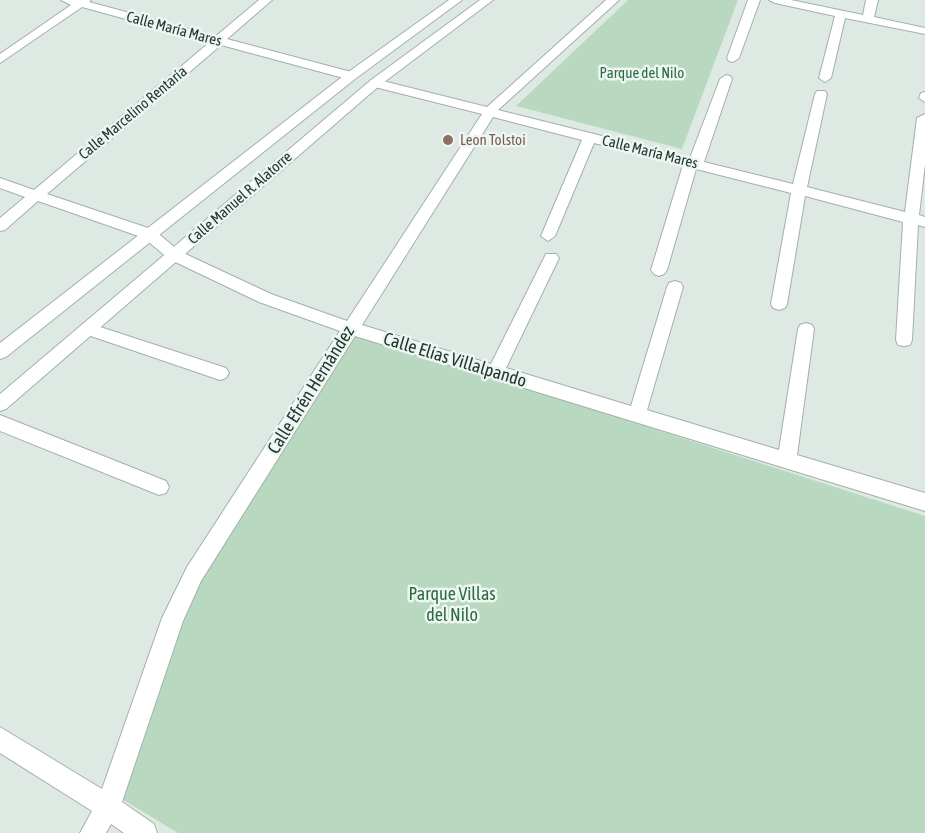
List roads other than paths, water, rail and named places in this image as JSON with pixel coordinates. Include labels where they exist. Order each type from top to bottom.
[{"type":"street","name":"Calle María Mares","points":[[67,0],[83,2],[351,76]]},
{"type":"street","name":"Calle Marcelino Rentaría","points":[[0,226],[266,0]]},
{"type":"street","name":"Calle Manuel R. Alatorre","points":[[0,352],[351,76],[456,0]]},
{"type":"street","name":"Calle Manuel R. Alatorre","points":[[0,404],[375,83],[487,0]]},
{"type":"street","name":"Calle Efrén Hernández","points":[[92,833],[108,807],[184,593],[350,328],[490,111],[613,0]]},
{"type":"street","points":[[733,58],[754,0]]},
{"type":"street","points":[[775,0],[925,31]]},
{"type":"street","points":[[868,19],[872,0]]},
{"type":"street","points":[[0,59],[83,2]]},
{"type":"street","points":[[825,78],[841,13]]},
{"type":"street","points":[[659,270],[693,163],[726,79]]},
{"type":"street","name":"Calle María Mares","points":[[375,83],[918,221]]},
{"type":"street","points":[[779,304],[799,190],[821,94]]},
{"type":"street","points":[[904,340],[918,221],[924,118]]},
{"type":"street","points":[[548,236],[590,136]]},
{"type":"street","name":"Calle Elías Villalpando","points":[[0,183],[149,234],[174,255],[265,298],[350,328],[925,502]]},
{"type":"street","points":[[495,372],[551,258]]},
{"type":"street","points":[[637,415],[675,287]]},
{"type":"street","points":[[88,329],[220,373]]},
{"type":"street","points":[[787,460],[806,329]]},
{"type":"street","points":[[0,423],[159,487]]},
{"type":"street","points":[[0,739],[145,833]]},
{"type":"place","name":"Leon Tolstoi","points":[[448,140]]},
{"type":"park label","name":"Parque del Nilo","points":[[642,73]]},
{"type":"park label","name":"Parque Villas del Nilo","points":[[452,604]]}]
